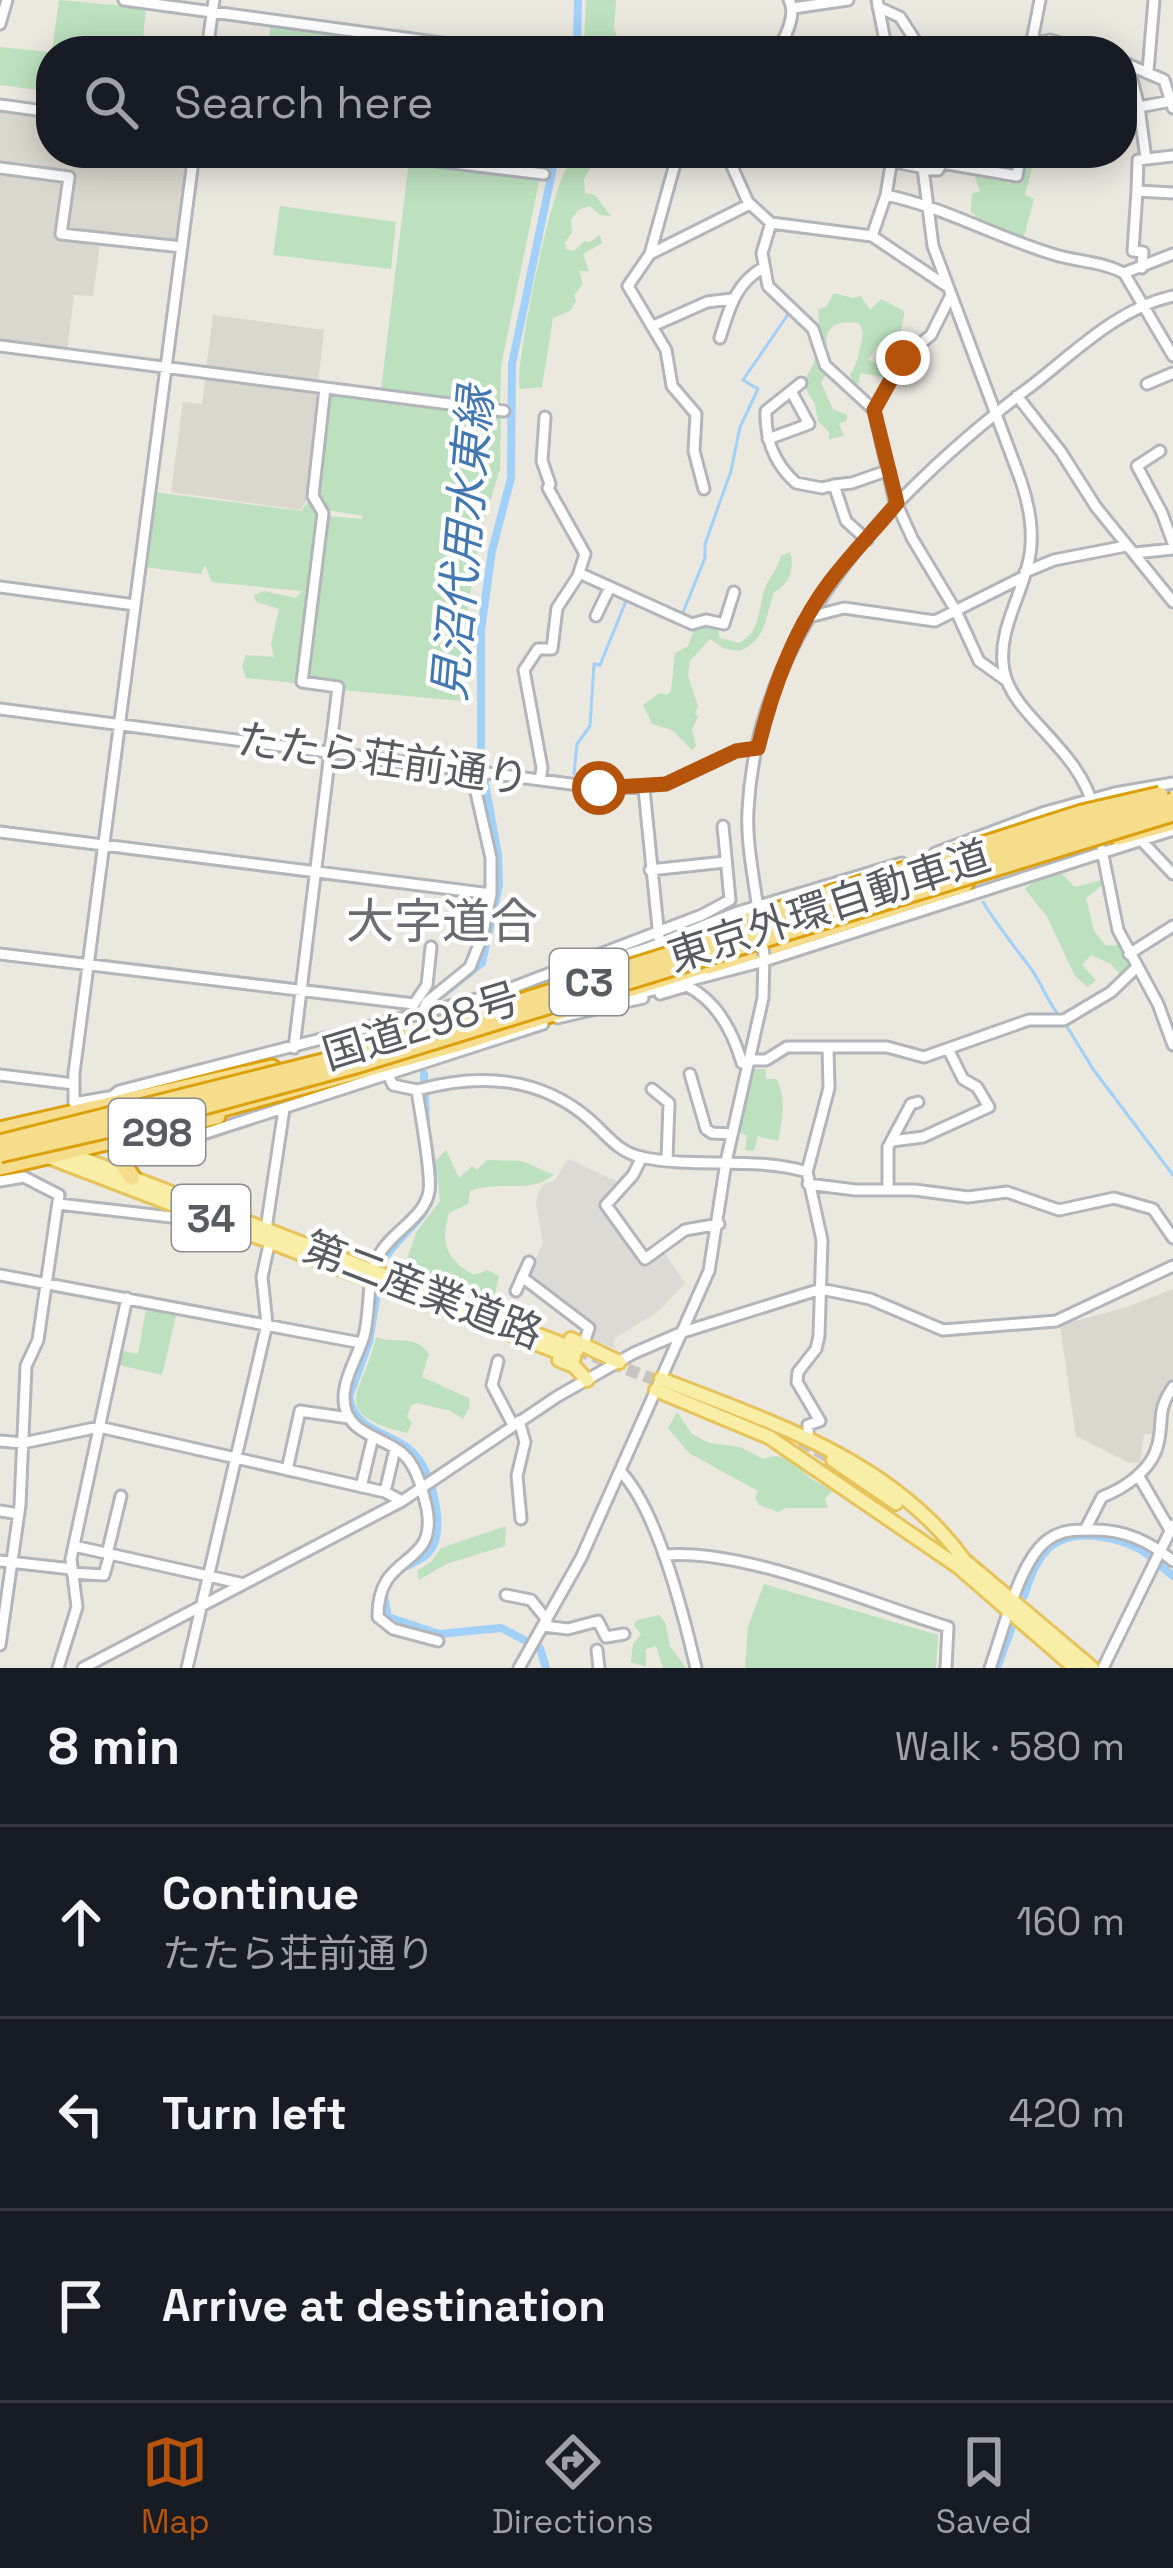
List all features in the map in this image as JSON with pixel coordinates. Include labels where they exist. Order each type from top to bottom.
[{"type":"highway","points":[[680,946],[763,909],[1082,813],[1173,806]]},
{"type":"highway","points":[[686,980],[1173,806]]},
{"type":"highway","name":"国道298号","points":[[79,1118],[680,946],[988,848],[1173,806]]},
{"type":"highway","name":"国道298号","points":[[103,1137],[311,1086],[686,980],[1173,806]]},
{"type":"highway","name":"東京外環自動車道","points":[[1,1134],[355,1054],[970,860],[1173,806]]},
{"type":"highway","name":"東京外環自動車道","points":[[0,1154],[167,1116],[396,1054],[1173,806]]},
{"type":"highway","name":"298","points":[[1,1134],[105,1102],[299,1054]]},
{"type":"highway","name":"298","points":[[0,1167],[158,1132],[311,1086]]},
{"type":"highway","points":[[129,1139],[120,1160],[132,1177]]},
{"type":"main road","name":"第二産業道路","points":[[1,1134],[132,1177],[373,1276],[467,1325],[577,1354]]},
{"type":"main road","name":"第二産業道路","points":[[1,1134],[49,1157],[268,1235]]},
{"type":"main road","name":"第二産業道路","points":[[373,1276],[411,1285],[577,1354]]},
{"type":"main road","name":"34","points":[[577,1354],[619,1362]]},
{"type":"main road","name":"34","points":[[577,1354],[587,1380]]},
{"type":"main road","points":[[658,1385],[811,1440],[874,1476],[926,1518],[962,1564]]},
{"type":"main road","points":[[658,1385],[804,1458],[962,1564]]},
{"type":"main road","points":[[831,1463],[892,1501],[1012,1607],[1092,1668]]},
{"type":"main road","points":[[1012,1607],[1075,1668]]},
{"type":"street","points":[[0,24],[7,0]]},
{"type":"street","points":[[124,0],[213,6],[405,36]]},
{"type":"street","points":[[785,36],[791,4],[848,0]]},
{"type":"street","points":[[896,14],[906,0]]},
{"type":"street","points":[[1032,36],[1040,0]]},
{"type":"street","points":[[1148,70],[1154,0]]},
{"type":"street","points":[[875,3],[896,14],[911,36]]},
{"type":"street","points":[[875,3],[883,36]]},
{"type":"street","points":[[209,36],[213,6]]},
{"type":"street","points":[[1137,67],[1168,79],[1172,105],[1139,107]]},
{"type":"street","points":[[1137,101],[1146,159]]},
{"type":"street","points":[[0,105],[36,110]]},
{"type":"street","points":[[1142,268],[1143,252],[1132,251],[1138,160],[1173,156]]},
{"type":"street","points":[[0,168],[69,176],[61,234],[182,247]]},
{"type":"street","points":[[105,1102],[74,1103],[74,1084],[192,168]]},
{"type":"street","points":[[495,168],[544,174]]},
{"type":"street","points":[[675,168],[650,254],[628,286],[666,350],[672,386],[697,414],[694,451],[704,489]]},
{"type":"street","points":[[734,168],[750,204],[771,223],[872,236],[948,291]]},
{"type":"street","points":[[872,236],[892,168]]},
{"type":"street","points":[[923,168],[939,168]]},
{"type":"street","points":[[967,168],[1017,176],[1018,168]]},
{"type":"street","points":[[926,169],[933,246],[1030,514],[1030,556],[1005,636],[1006,681]]},
{"type":"street","points":[[1137,191],[1173,193]]},
{"type":"street","points":[[886,195],[929,204],[1002,236],[1124,273],[1173,254]]},
{"type":"street","points":[[650,254],[750,204]]},
{"type":"street","points":[[771,223],[762,253],[770,290],[813,329],[825,365],[874,410],[897,503],[932,575],[956,611],[966,640],[979,661],[1006,681],[1072,760],[1091,798],[1113,915],[1173,1045]]},
{"type":"street","points":[[720,338],[732,299],[748,277],[764,267]]},
{"type":"street","points":[[1124,273],[1173,356]]},
{"type":"street","points":[[874,410],[903,358],[931,335],[948,291]]},
{"type":"street","points":[[519,1668],[581,1558],[709,1271],[726,1162],[764,998],[768,954],[748,815],[758,748],[780,673],[828,584],[897,503],[1017,396],[1141,305],[1173,296]]},
{"type":"street","points":[[653,326],[707,302],[732,299]]},
{"type":"street","points":[[0,346],[504,410]]},
{"type":"street","points":[[1147,384],[1173,373]]},
{"type":"street","points":[[801,383],[766,411],[772,454],[796,483],[814,488],[852,483],[889,470]]},
{"type":"street","points":[[326,388],[313,496],[323,512],[302,682],[338,687],[300,991],[299,1054],[647,948],[1091,798],[1173,806]]},
{"type":"street","points":[[768,439],[809,424],[791,391]]},
{"type":"street","points":[[1017,396],[1173,602]]},
{"type":"street","points":[[540,780],[542,768],[524,674],[538,649],[552,649],[557,608],[579,573],[584,550],[548,488],[542,461],[545,417]]},
{"type":"street","points":[[809,617],[844,608],[935,620],[1054,560],[1173,546],[1137,466],[1160,451]]},
{"type":"street","points":[[834,485],[846,520],[867,540]]},
{"type":"street","points":[[579,573],[692,624],[706,620],[724,624],[734,592]]},
{"type":"street","points":[[0,587],[135,605]]},
{"type":"street","points":[[596,616],[610,587]]},
{"type":"street","name":"たたら荘前通り","points":[[0,709],[609,789],[644,788],[691,775],[736,751],[758,748]]},
{"type":"street","points":[[421,1017],[427,1003],[476,957],[491,894],[478,771]]},
{"type":"street","points":[[644,788],[659,936]]},
{"type":"street","points":[[158,1132],[180,1138],[284,1109],[386,1070],[1140,839],[1173,806]]},
{"type":"street","points":[[496,994],[659,936],[730,900],[723,826]]},
{"type":"street","points":[[0,832],[491,894]]},
{"type":"street","points":[[1140,839],[1173,874]]},
{"type":"street","points":[[650,870],[725,862]]},
{"type":"street","points":[[1129,954],[1173,926]]},
{"type":"street","points":[[0,954],[414,1004],[427,985],[431,947]]},
{"type":"street","points":[[557,1018],[686,980],[731,1029],[742,1063],[766,1060],[787,1047],[887,1047],[924,1057],[1029,1020],[1064,1020],[1118,987],[1136,967]]},
{"type":"street","points":[[804,1458],[809,1457],[808,1425],[820,1421],[797,1382],[797,1372],[816,1349],[822,1240],[808,1178],[829,1088],[828,1049]]},
{"type":"street","points":[[892,1142],[923,1137],[989,1107],[977,1087],[962,1078],[949,1051]]},
{"type":"street","points":[[386,1070],[393,1085],[417,1090],[471,1078],[525,1084],[568,1101],[616,1148],[642,1157],[726,1162],[855,1190],[968,1197],[1007,1192],[1059,1210],[1114,1198],[1128,1200],[1154,1208],[1173,1238]]},
{"type":"street","points":[[690,1074],[706,1129],[732,1134]]},
{"type":"street","points":[[0,1075],[74,1084]]},
{"type":"street","points":[[652,1089],[669,1103],[667,1159]]},
{"type":"street","points":[[417,1090],[429,1193],[380,1253],[361,1343],[344,1392],[354,1426],[395,1449],[426,1485],[428,1538],[417,1554],[399,1563],[383,1581],[378,1617],[393,1629],[437,1641]]},
{"type":"street","points":[[888,1189],[888,1147],[911,1103],[918,1102]]},
{"type":"street","points":[[187,1668],[267,1324],[262,1277],[284,1109]]},
{"type":"street","points":[[642,1157],[606,1205],[644,1258],[685,1230],[719,1224]]},
{"type":"street","points":[[0,1181],[24,1177],[58,1199],[180,1218],[188,1209]]},
{"type":"street","points":[[0,1645],[17,1536],[26,1366],[38,1340],[58,1199]]},
{"type":"street","points":[[516,1291],[530,1262]]},
{"type":"street","points":[[83,1668],[402,1501],[587,1380],[682,1332],[821,1289],[870,1299],[935,1328],[958,1331],[1067,1318],[1173,1266]]},
{"type":"street","points":[[0,1275],[361,1343]]},
{"type":"street","points":[[523,1277],[589,1328],[577,1354]]},
{"type":"street","points":[[58,1668],[76,1606],[74,1546],[127,1298]]},
{"type":"street","points":[[498,1361],[492,1385],[525,1442],[517,1476],[521,1519]]},
{"type":"street","points":[[1084,1530],[1102,1497],[1124,1489],[1153,1457],[1159,1442],[1161,1405],[1173,1387]]},
{"type":"street","points":[[286,1470],[300,1411],[349,1418]]},
{"type":"street","points":[[0,1441],[23,1443],[99,1426],[361,1486],[402,1501]]},
{"type":"street","points":[[361,1486],[373,1437]]},
{"type":"street","points":[[385,1492],[395,1449]]},
{"type":"street","points":[[621,1472],[634,1489],[664,1555],[696,1668]]},
{"type":"street","points":[[1103,1668],[1172,1528],[1138,1475]]},
{"type":"street","points":[[0,1561],[104,1575],[121,1496]]},
{"type":"street","points":[[0,1511],[19,1514]]},
{"type":"street","points":[[990,1668],[1027,1568],[1045,1542],[1063,1532],[1120,1531],[1173,1561]]},
{"type":"street","points":[[0,1534],[17,1536]]},
{"type":"street","points":[[74,1546],[245,1584]]},
{"type":"street","points":[[664,1555],[709,1554],[880,1602],[948,1627],[946,1668]]},
{"type":"street","points":[[506,1595],[531,1600],[545,1623],[568,1629],[598,1621],[606,1637],[624,1634]]},
{"type":"street","points":[[597,1649],[599,1668]]},
{"type":"shaded area","points":[[0,108],[36,113],[36,168],[185,168],[176,242],[64,232],[72,174],[0,164]]},
{"type":"shaded area","points":[[0,171],[65,179],[58,237],[100,243],[93,296],[74,295],[67,352],[0,343]]},
{"type":"shaded area","points":[[213,315],[324,330],[318,384],[206,370]]},
{"type":"shaded area","points":[[206,376],[322,391],[308,499],[300,510],[171,492],[183,402],[202,404]]},
{"type":"shaded area","points":[[568,1159],[621,1183],[602,1205],[644,1260],[662,1249],[685,1283],[658,1312],[616,1337],[617,1349],[590,1339],[593,1330],[526,1277],[543,1243],[538,1194],[544,1184],[555,1180]]},
{"type":"shaded area","points":[[1173,1289],[1173,1382],[1158,1403],[1155,1434],[1144,1434],[1140,1462],[1129,1463],[1076,1436],[1060,1325]]},
{"type":"green space","points":[[59,0],[146,8],[143,36],[54,36]]},
{"type":"green space","points":[[586,0],[616,0],[617,36],[584,36]]},
{"type":"green space","points":[[271,24],[361,36],[269,36]]},
{"type":"green space","points":[[0,47],[36,51],[36,90],[0,85]]},
{"type":"green space","points":[[408,168],[471,168],[540,177],[501,366],[500,404],[381,390]]},
{"type":"green space","points":[[590,168],[584,179],[585,193],[595,195],[611,216],[600,215],[590,206],[578,210],[571,220],[566,249],[574,251],[600,235],[602,243],[583,254],[589,271],[579,271],[583,284],[570,311],[553,318],[542,387],[520,389],[535,278],[552,207],[567,169]]},
{"type":"green space","points":[[1018,168],[1032,168],[1025,195],[1034,199],[1023,240],[987,225],[971,212],[972,194],[980,191],[975,178],[979,173],[999,174],[1009,184]]},
{"type":"green space","points":[[280,206],[396,222],[391,269],[273,255]]},
{"type":"green space","points":[[834,293],[861,296],[870,310],[881,299],[904,315],[900,338],[895,343],[880,342],[868,360],[886,367],[887,378],[860,373],[859,383],[854,384],[850,375],[863,333],[859,323],[844,323],[828,332],[827,351],[839,384],[826,375],[821,382],[833,409],[847,415],[839,424],[844,436],[829,439],[802,382],[816,357],[818,309],[826,307]]},
{"type":"green space","points":[[332,392],[501,414],[500,469],[480,534],[468,608],[463,701],[341,690],[306,675],[326,519],[363,516],[327,510],[315,492],[326,395]]},
{"type":"green space","points":[[154,492],[301,511],[310,499],[320,509],[310,592],[304,592],[309,597],[299,678],[294,683],[246,678],[242,666],[246,655],[274,657],[271,644],[279,609],[256,602],[254,595],[264,591],[296,598],[302,591],[212,582],[205,565],[201,574],[144,567]]},
{"type":"green space","points":[[790,552],[789,575],[774,592],[755,640],[740,651],[725,649],[710,639],[690,661],[688,676],[698,706],[692,750],[672,730],[652,724],[643,705],[671,691],[675,653],[688,646],[695,627],[717,626],[720,638],[738,643],[750,634],[766,586],[781,556]]},
{"type":"green space","points":[[1059,871],[1075,887],[1101,880],[1104,884],[1086,898],[1094,931],[1105,945],[1122,946],[1134,967],[1122,977],[1111,964],[1091,955],[1082,965],[1096,980],[1088,987],[1075,976],[1047,917],[1025,889],[1036,879]]},
{"type":"green space","points":[[752,1069],[766,1069],[766,1079],[776,1079],[783,1101],[778,1141],[758,1136],[754,1151],[745,1150],[747,1135],[737,1132]]},
{"type":"green space","points":[[446,1150],[459,1178],[487,1160],[522,1161],[554,1175],[524,1186],[470,1191],[468,1204],[449,1213],[445,1233],[451,1257],[474,1275],[488,1270],[499,1276],[493,1302],[413,1275],[405,1265],[417,1231],[440,1201],[436,1160]]},
{"type":"green space","points":[[146,1309],[176,1316],[162,1375],[115,1364],[118,1350],[138,1354]]},
{"type":"green space","points":[[376,1337],[423,1348],[429,1354],[422,1377],[469,1398],[463,1419],[451,1411],[417,1403],[407,1416],[412,1423],[407,1433],[366,1417],[356,1398]]},
{"type":"green space","points":[[677,1412],[692,1434],[709,1443],[792,1462],[832,1492],[825,1498],[828,1508],[778,1512],[759,1505],[758,1491],[689,1453],[668,1428]]},
{"type":"green space","points":[[506,1526],[505,1546],[446,1564],[419,1580],[417,1571],[441,1548]]},
{"type":"green space","points":[[764,1584],[938,1635],[936,1668],[745,1668],[748,1627]]},
{"type":"green space","points":[[659,1615],[670,1646],[686,1668],[663,1668],[656,1646],[646,1649],[646,1667],[631,1662],[633,1644],[641,1634],[634,1625]]},
{"type":"waterway","name":"見沼代用水東縁","points":[[577,36],[578,0]]},
{"type":"waterway","name":"見沼代用水東縁","points":[[442,995],[482,963],[499,886],[481,762],[481,630],[492,551],[511,478],[512,364],[553,168]]},
{"type":"waterway","points":[[682,615],[705,558],[705,544],[731,471],[740,427],[758,389],[743,380],[789,313]]},
{"type":"waterway","points":[[574,774],[577,744],[590,726],[594,664],[600,665],[626,601]]},
{"type":"waterway","points":[[983,902],[1060,1017]]},
{"type":"waterway","points":[[1066,1025],[1173,1175]]},
{"type":"waterway","name":"見沼代用水東縁","points":[[424,1074],[426,1126]]},
{"type":"waterway","name":"見沼代用水東縁","points":[[381,1264],[426,1209],[432,1165]]},
{"type":"waterway","name":"見沼代用水東縁","points":[[377,1293],[369,1342],[349,1397],[359,1419],[416,1456],[427,1475],[437,1512],[433,1546],[403,1568]]},
{"type":"waterway","name":"見沼代用水東縁","points":[[1024,1596],[1041,1557],[1062,1540],[1102,1537],[1150,1556]]},
{"type":"waterway","name":"見沼代用水東縁","points":[[1162,1567],[1173,1576]]},
{"type":"waterway","name":"見沼代用水東縁","points":[[384,1595],[388,1617],[439,1634],[501,1628],[540,1648],[546,1668]]},
{"type":"waterway","name":"見沼代用水東縁","points":[[997,1668],[1012,1627]]},
{"type":"tunnel","points":[[577,1350],[666,1384]]},
{"type":"tunnel","points":[[801,1441],[833,1460]]},
{"type":"district","name":"大字道合","points":[[442,921]]},
{"type":"route","points":[[599,788],[666,784],[736,751],[758,748],[780,673],[809,617],[828,584],[897,503],[874,410],[903,358]]}]
